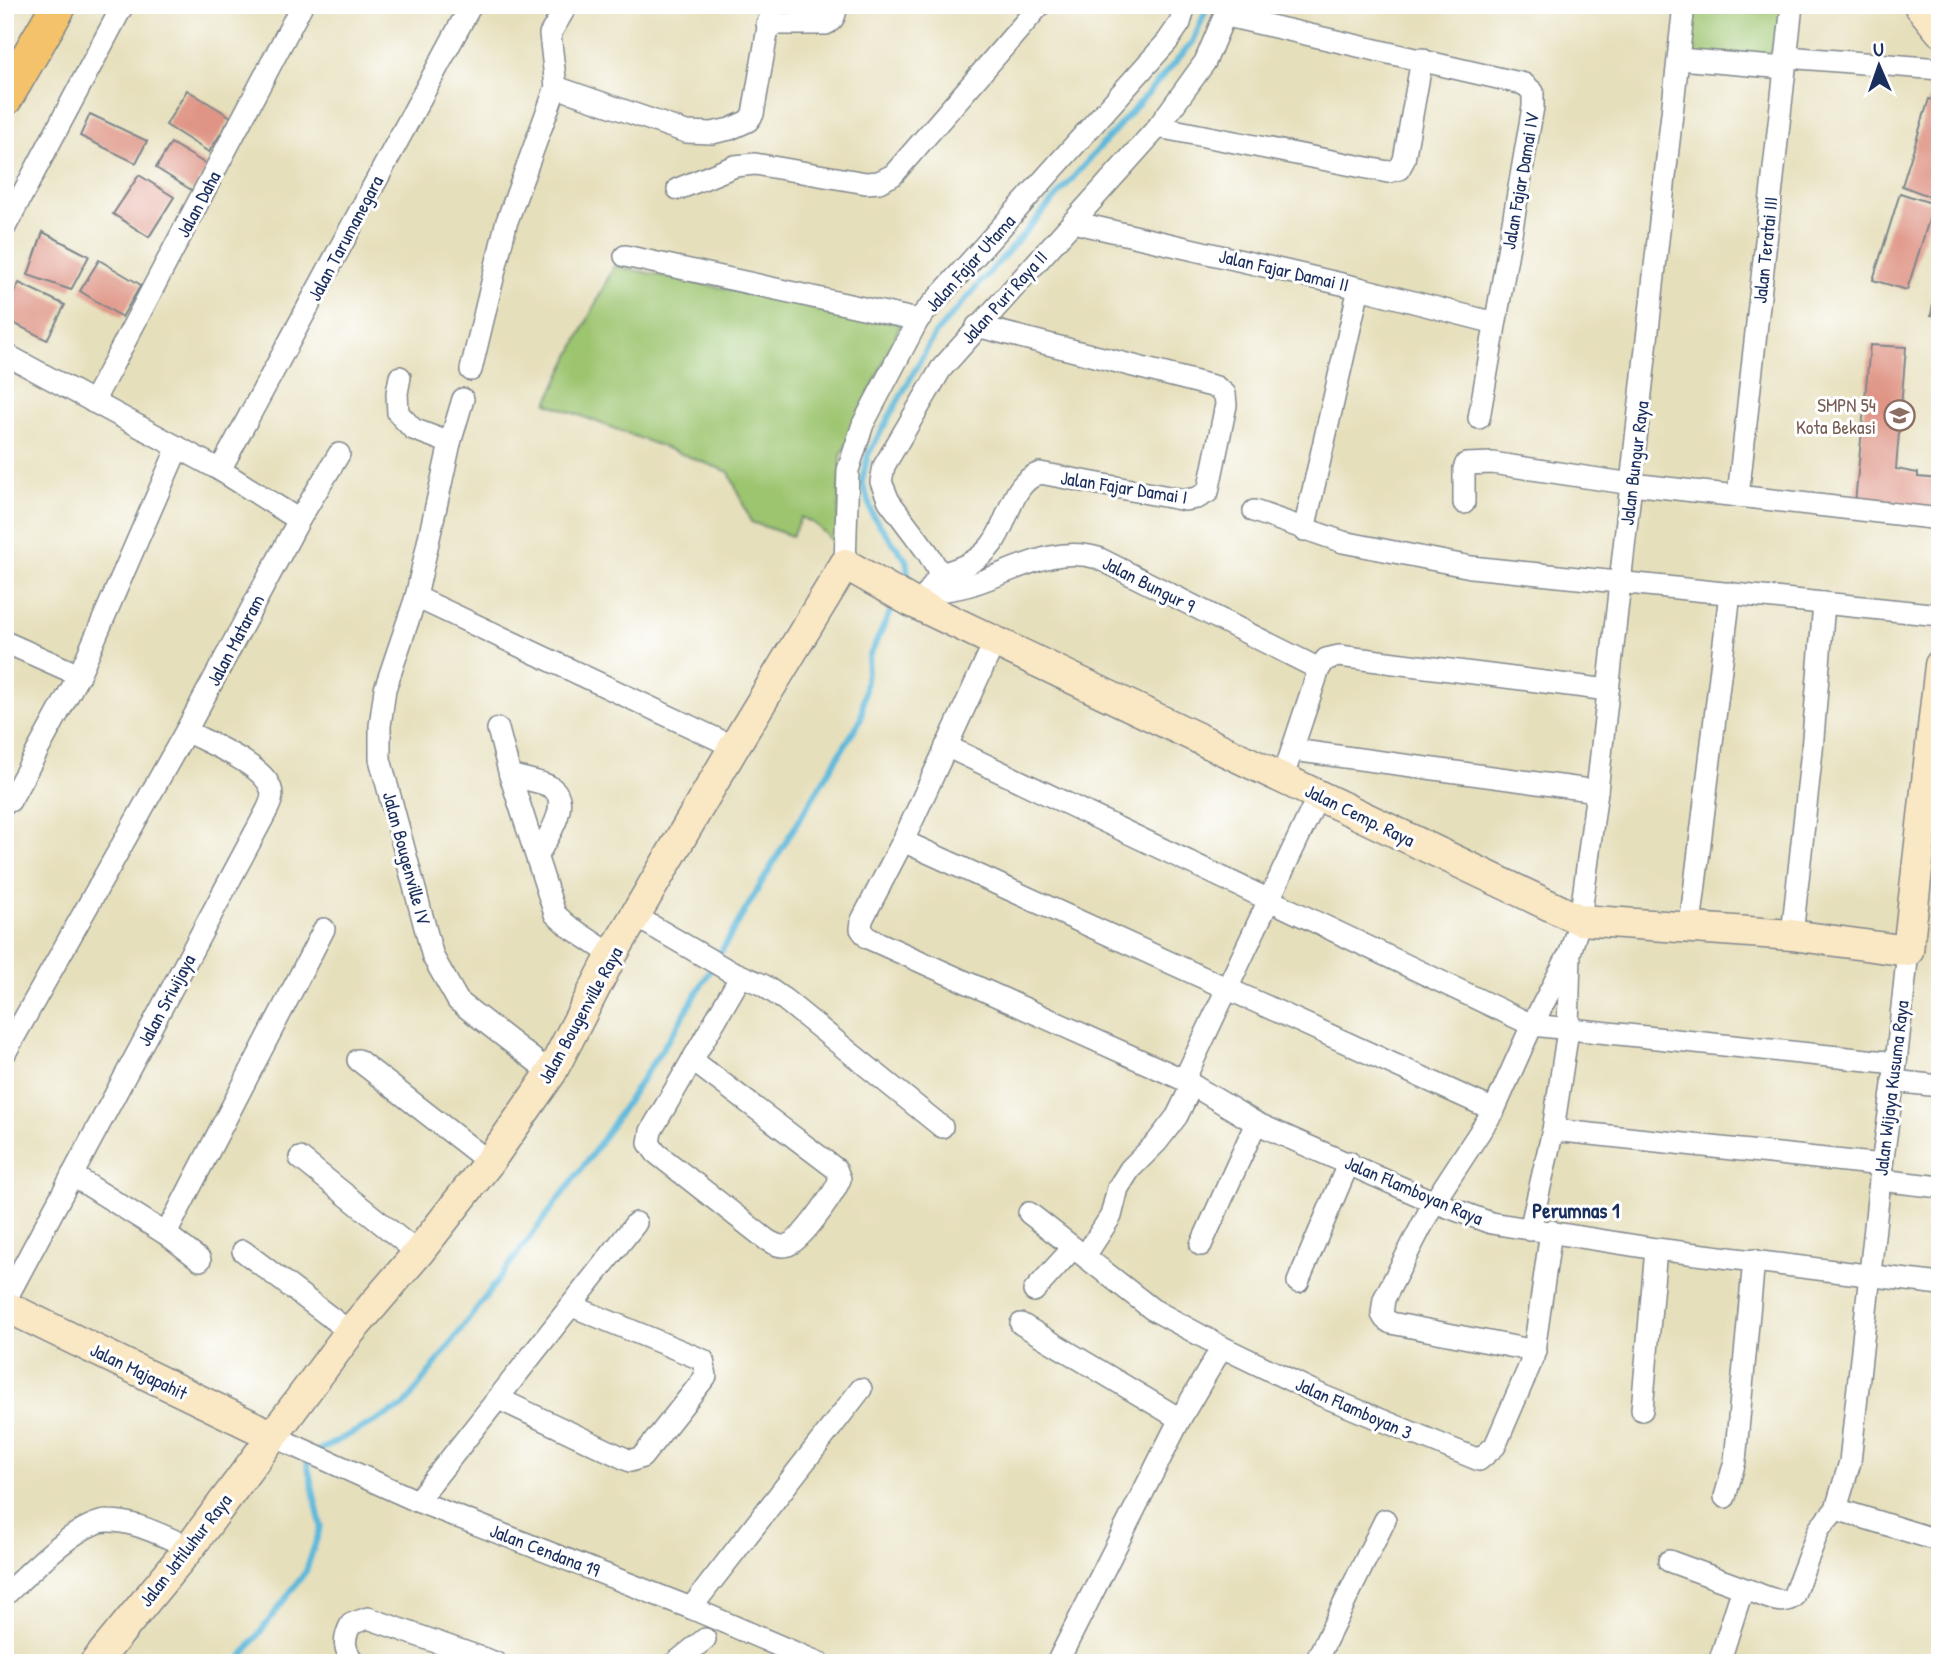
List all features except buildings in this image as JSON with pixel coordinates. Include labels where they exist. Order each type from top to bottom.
[{"type":"main road","points":[[5,98],[59,5]]},
{"type":"street","points":[[5,226],[123,5]]},
{"type":"street","name":"Jalan Daha","points":[[93,402],[302,5]]},
{"type":"street","name":"Jalan Tarumanegara","points":[[220,470],[471,5]]},
{"type":"street","points":[[471,370],[506,224],[556,87],[550,34],[567,5]]},
{"type":"street","points":[[556,87],[686,132],[712,133],[730,129],[748,121],[753,114],[770,15],[826,24],[832,22],[837,5]]},
{"type":"street","points":[[678,189],[735,166],[768,165],[866,183],[879,182],[893,175],[1040,5]]},
{"type":"street","name":"Jalan Fajar Utama","points":[[845,564],[848,470],[863,424],[918,320],[1167,42],[1180,23],[1185,5]]},
{"type":"street","name":"Jalan Bungur Raya","points":[[1570,953],[1580,920],[1597,791],[1684,5]]},
{"type":"street","name":"Jalan Teratai III","points":[[1738,496],[1792,5]]},
{"type":"street","points":[[1919,5],[1940,31]]},
{"type":"street","name":"Jalan Fajar Damai IV","points":[[1228,10],[1524,84],[1533,92],[1533,107],[1479,418]]},
{"type":"street","name":"Jalan Puri Raya II","points":[[925,593],[928,553],[889,501],[881,482],[884,466],[941,369],[1158,127],[1205,61],[1228,10]]},
{"type":"street","points":[[1158,127],[1388,172],[1399,169],[1404,160],[1422,59]]},
{"type":"street","points":[[1679,59],[1940,69]]},
{"type":"street","name":"Jalan Fajar Damai II","points":[[1073,222],[1359,288],[1495,323]]},
{"type":"street","points":[[625,256],[918,320]]},
{"type":"street","points":[[1304,530],[1359,288]]},
{"type":"street","name":"Jalan Fajar Damai I","points":[[925,593],[977,559],[992,544],[1020,486],[1028,477],[1040,473],[1185,500],[1208,492],[1226,405],[1225,394],[1216,387],[977,326]]},
{"type":"street","points":[[5,354],[220,470],[299,520]]},
{"type":"street","points":[[400,377],[397,393],[398,413],[413,429],[450,443]]},
{"type":"street","name":"Jalan Bougenville IV","points":[[463,399],[450,443],[416,597],[385,689],[380,726],[380,759],[433,957],[458,1001],[551,1073]]},
{"type":"street","points":[[10,801],[79,675],[178,447]]},
{"type":"street","name":"Jalan Mataram","points":[[5,1053],[186,732],[299,520],[339,454]]},
{"type":"street","points":[[1464,503],[1466,464],[1492,463],[1632,484],[1940,519]]},
{"type":"street","points":[[1254,511],[1343,542],[1471,567],[1940,615]]},
{"type":"street","name":"Jalan Bungur 9","points":[[925,593],[972,585],[1047,557],[1080,553],[1098,558],[1319,669]]},
{"type":"street","name":"Jalan Cemp. Raya","points":[[845,564],[883,587],[925,593],[995,641],[1288,764],[1318,796],[1580,920],[1792,935],[1908,951]]},
{"type":"street","name":"Jalan Bougenville Raya","points":[[273,1436],[349,1332],[418,1253],[489,1162],[551,1073],[612,955],[845,564]]},
{"type":"street","points":[[1690,926],[1730,593]]},
{"type":"street","points":[[416,597],[734,747]]},
{"type":"street","points":[[1792,935],[1812,750],[1824,603]]},
{"type":"street","points":[[995,641],[903,841],[1494,1110]]},
{"type":"street","points":[[5,642],[79,675]]},
{"type":"street","points":[[1597,791],[1288,764],[1319,669],[1326,659],[1339,656],[1608,690]]},
{"type":"street","name":"Jalan Wijaya Kusuma Raya","points":[[1669,1561],[1748,1590],[1788,1601],[1793,1597],[1819,1529],[1836,1509],[1850,1462],[1881,1172],[1936,730],[1940,665]]},
{"type":"street","points":[[498,729],[555,914],[612,955]]},
{"type":"street","name":"Jalan Sriwijaya","points":[[5,1304],[272,797],[270,787],[256,769],[186,732]]},
{"type":"street","points":[[946,746],[1532,1025],[1895,1072],[1940,1086]]},
{"type":"street","points":[[510,775],[550,787],[557,794],[560,806],[558,819],[537,856]]},
{"type":"street","points":[[1034,1291],[1079,1252],[1111,1216],[1118,1188],[1130,1169],[1157,1142],[1177,1116],[1188,1083],[1228,990],[1318,796]]},
{"type":"street","name":"Jalan Flamboyan Raya","points":[[903,841],[862,920],[861,929],[868,938],[1188,1083],[1256,1123],[1434,1202],[1491,1223],[1656,1249],[1940,1284]]},
{"type":"street","points":[[635,916],[706,957],[763,985],[785,1000],[942,1127]]},
{"type":"street","points":[[166,1234],[324,929]]},
{"type":"street","points":[[1535,1351],[1391,1323],[1382,1314],[1384,1299],[1434,1202],[1494,1110],[1532,1025],[1570,953]]},
{"type":"street","name":"Jalan Flamboyan 3","points":[[1029,1213],[1152,1309],[1222,1347],[1336,1401],[1479,1460],[1495,1446],[1525,1381],[1535,1351],[1541,1230],[1568,1030],[1570,953]]},
{"type":"street","points":[[692,1060],[835,1169],[840,1179],[836,1188],[803,1232],[789,1245],[778,1246],[767,1240],[656,1153],[649,1143],[651,1131],[692,1060],[734,972]]},
{"type":"street","points":[[359,1060],[489,1162]]},
{"type":"street","points":[[1200,1245],[1256,1123]]},
{"type":"street","points":[[1553,1130],[1881,1172],[1940,1187]]},
{"type":"street","points":[[300,1158],[418,1253]]},
{"type":"street","points":[[1298,1282],[1349,1162]]},
{"type":"street","points":[[72,1175],[166,1234],[200,1260]]},
{"type":"street","points":[[417,1501],[636,1223]]},
{"type":"street","points":[[1642,1410],[1656,1249]]},
{"type":"street","points":[[243,1251],[349,1332]]},
{"type":"street","points":[[1725,1497],[1735,1461],[1755,1260]]},
{"type":"street","name":"Jalan Majapahit","points":[[5,1304],[273,1436]]},
{"type":"street","points":[[499,1399],[630,1461],[642,1457],[706,1376],[703,1360],[572,1306]]},
{"type":"street","points":[[1021,1324],[1180,1419]]},
{"type":"street","points":[[1057,1663],[1180,1419],[1222,1347]]},
{"type":"street","points":[[691,1608],[861,1389]]},
{"type":"street","name":"Jalan Cendana 19","points":[[273,1436],[417,1501],[691,1608],[819,1663]]},
{"type":"street","name":"Jalan Jatiluhur Raya","points":[[95,1663],[190,1547],[273,1436]]},
{"type":"street","points":[[1836,1509],[1940,1541]]},
{"type":"street","points":[[5,1595],[62,1543],[106,1520],[139,1526],[190,1547]]},
{"type":"street","points":[[1315,1663],[1385,1520]]},
{"type":"street","points":[[1719,1663],[1739,1600],[1748,1590]]},
{"type":"street","points":[[355,1663],[346,1650],[345,1638],[351,1624],[368,1618],[466,1659],[496,1663]]},
{"type":"street","points":[[675,1663],[705,1639]]},
{"type":"green space","points":[[1689,5],[1788,5],[1782,62],[1683,55]]},
{"type":"green space","points":[[614,266],[901,324],[841,456],[837,545],[815,524],[801,517],[792,536],[751,522],[729,472],[547,403]]},
{"type":"waterway","points":[[902,586],[908,574],[906,560],[873,516],[862,481],[868,455],[935,334],[1193,42],[1208,5]]},
{"type":"waterway","points":[[318,1451],[404,1406],[593,1153],[676,1028],[861,719],[869,657],[895,602]]},
{"type":"waterway","points":[[237,1663],[306,1571],[321,1526],[307,1462],[310,1458]]},
{"type":"place","name":"SMPN 54 Kota Bekasi","points":[[1899,416]]},
{"type":"district","name":"Perumnas 1","points":[[1576,1211]]}]
